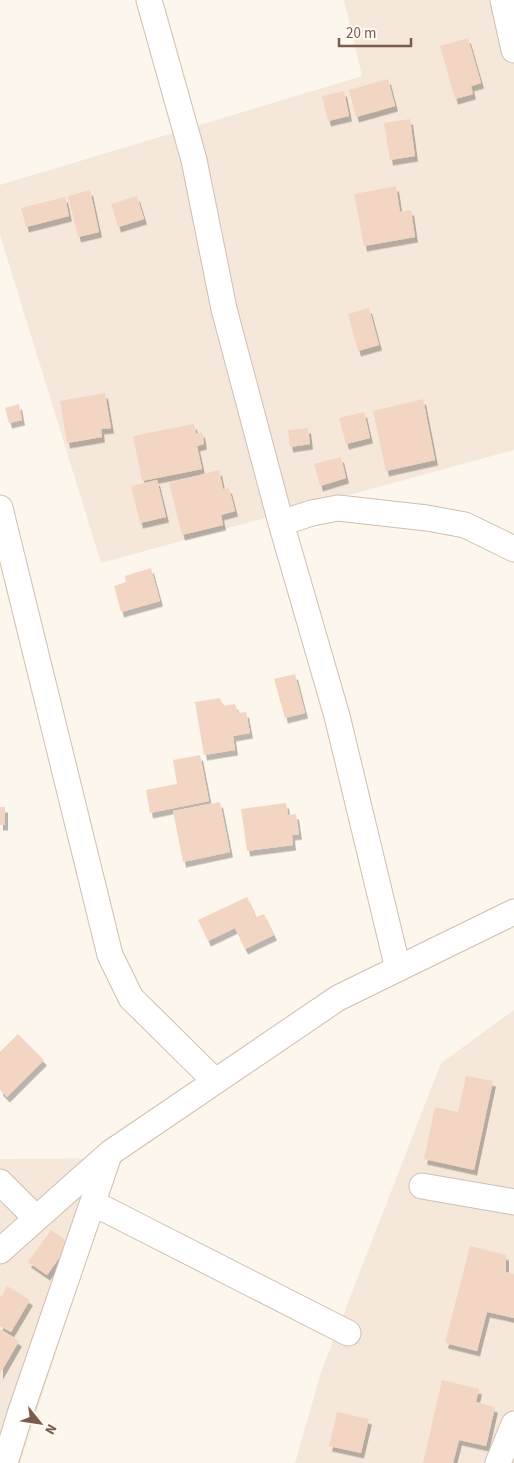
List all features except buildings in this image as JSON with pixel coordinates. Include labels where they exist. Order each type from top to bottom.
[{"type":"street","points":[[149,0],[194,160],[224,309],[281,522],[337,716],[398,969]]},
{"type":"street","points":[[503,0],[514,50]]},
{"type":"street","points":[[0,508],[110,955],[130,998],[215,1081]]},
{"type":"street","points":[[281,522],[338,508],[428,518],[465,525],[514,550]]},
{"type":"street","points":[[0,1251],[110,1153],[338,998],[514,912]]},
{"type":"street","points":[[4,1463],[110,1153]]},
{"type":"street","points":[[0,1182],[36,1218]]},
{"type":"street","points":[[422,1186],[514,1202]]},
{"type":"street","points":[[93,1203],[348,1333]]},
{"type":"street","points":[[498,1463],[514,1424]]},
{"type":"shaded area","points":[[344,0],[514,0],[514,450],[101,563],[0,235],[0,185],[362,76]]},
{"type":"shaded area","points":[[514,1010],[514,1463],[295,1463],[321,1372],[441,1063]]},
{"type":"shaded area","points":[[119,1158],[20,1463],[0,1463],[0,1159]]}]
